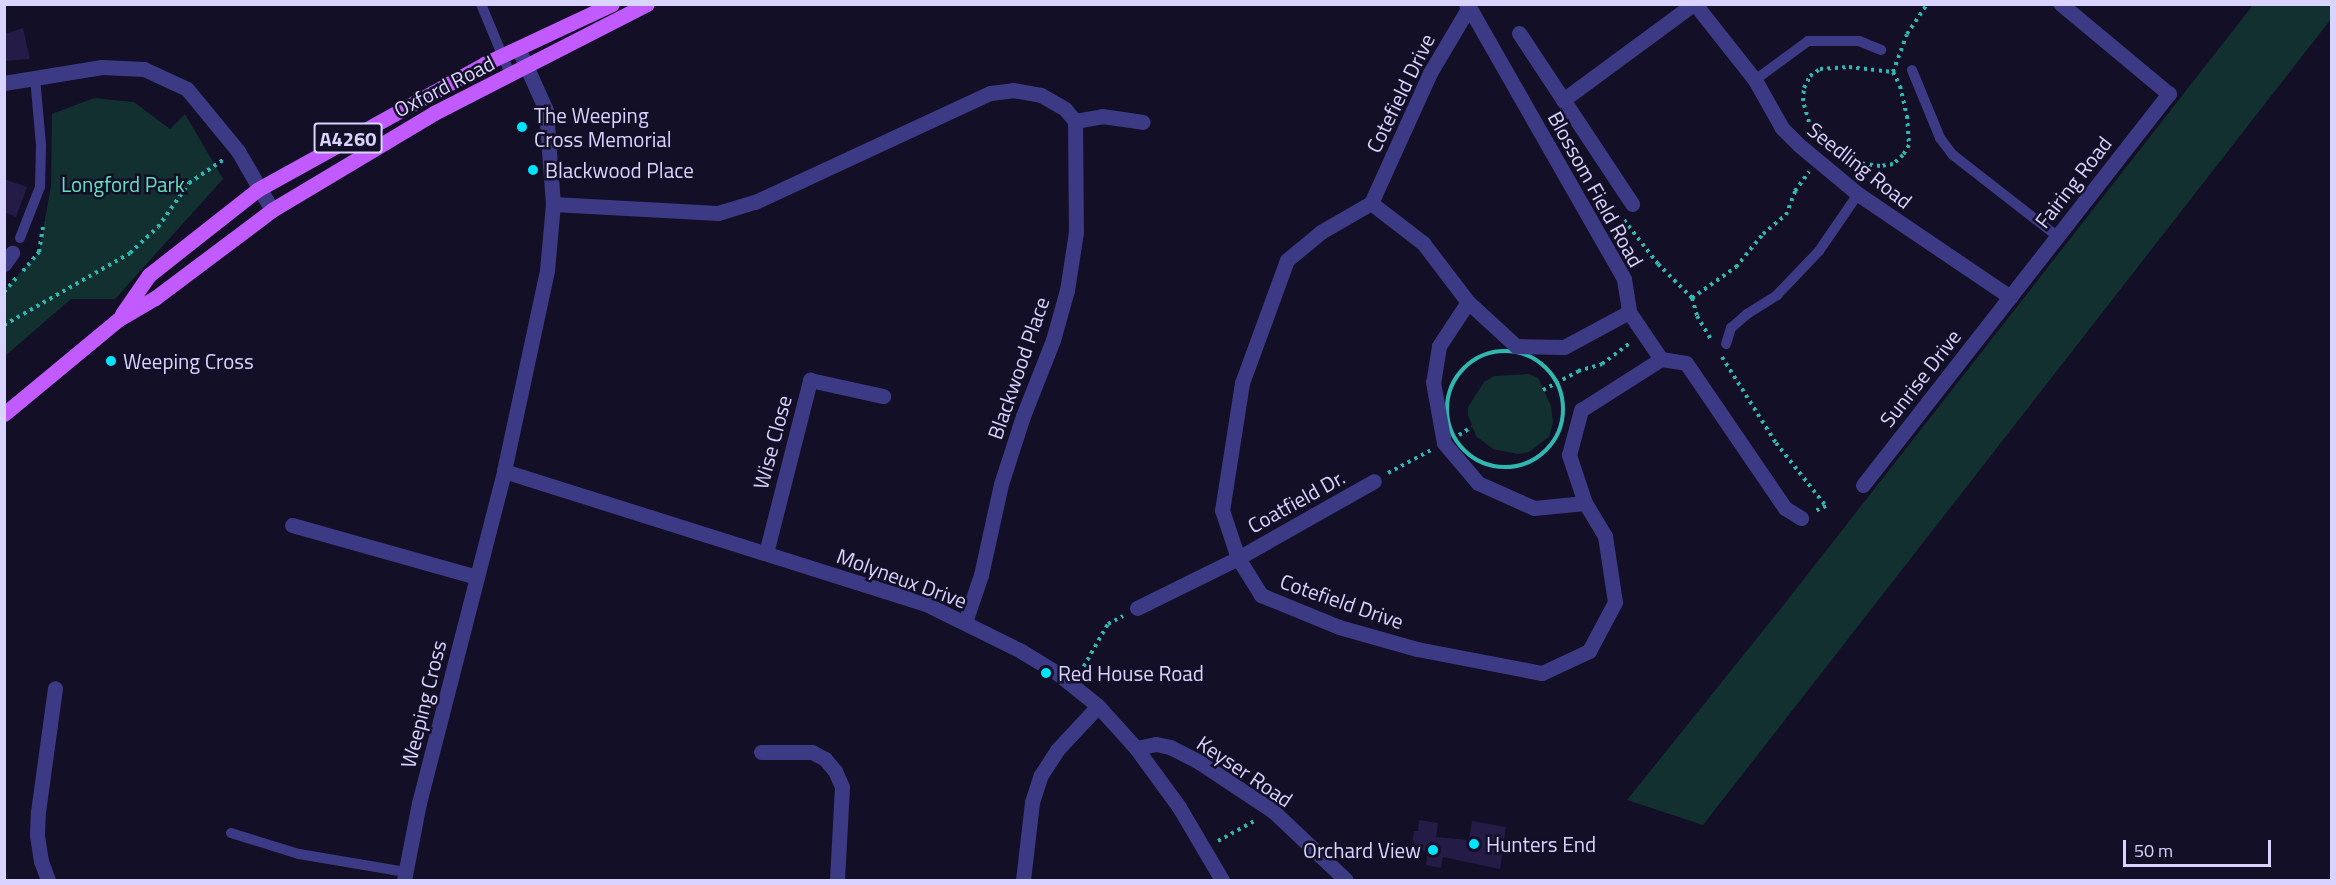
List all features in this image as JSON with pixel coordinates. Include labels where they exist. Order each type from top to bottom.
[{"type":"main road","name":"Oxford Road","points":[[119,319],[149,275],[260,189],[502,56],[612,4]]},
{"type":"main road","name":"Oxford Road","points":[[4,414],[119,319],[155,298],[272,210],[434,113],[511,76],[647,4]]},
{"type":"street","name":"Seedling Road","points":[[1694,4],[1755,80],[1782,128],[1858,194],[2010,297]]},
{"type":"street","points":[[1563,100],[1694,4]]},
{"type":"street","name":"Fairing Road","points":[[2010,297],[2169,94],[2061,4]]},
{"type":"street","name":"Cotefield Drive","points":[[1468,6],[1430,73],[1371,203],[1321,232],[1287,260],[1240,395],[1222,510],[1238,558],[1261,595],[1339,627],[1417,649],[1542,674],[1589,651],[1615,602],[1605,536],[1585,503],[1569,455],[1581,410],[1661,358]]},
{"type":"street","name":"Blossom Field Road","points":[[1468,6],[1624,279],[1629,312],[1661,358]]},
{"type":"street","points":[[1519,33],[1632,204]]},
{"type":"street","name":"Weeping Cross","points":[[404,876],[419,804],[504,471],[547,270],[553,204],[546,110],[518,48]]},
{"type":"street","points":[[4,83],[102,67],[144,69],[187,89],[238,151],[272,210]]},
{"type":"street","points":[[553,204],[718,213],[755,202],[990,93],[1013,90],[1041,95],[1065,109],[1075,121],[1102,116],[1143,122]]},
{"type":"street","name":"Blackwood Place","points":[[964,622],[981,575],[1001,484],[1023,416],[1053,340],[1067,290],[1076,232],[1075,121]]},
{"type":"street","points":[[1371,203],[1423,243],[1468,302],[1516,346],[1564,347],[1629,312]]},
{"type":"street","name":"Sunrise Drive","points":[[1863,485],[2010,297]]},
{"type":"street","points":[[1468,302],[1439,346],[1432,382],[1449,440],[1478,483],[1534,508],[1585,503]]},
{"type":"street","points":[[1661,358],[1686,363],[1785,508],[1801,518]]},
{"type":"street","name":"Wise Close","points":[[765,553],[810,380],[883,396]]},
{"type":"street","name":"Molyneux Drive","points":[[504,471],[928,605],[1021,651],[1073,685],[1098,706],[1136,748],[1179,807],[1222,880]]},
{"type":"street","name":"Coatfield Dr.","points":[[1137,608],[1238,558],[1374,481]]},
{"type":"street","points":[[292,525],[477,577]]},
{"type":"street","points":[[48,880],[40,852],[38,812],[56,688]]},
{"type":"street","points":[[1023,880],[1032,802],[1041,775],[1057,750],[1098,706]]},
{"type":"street","name":"Keyser Road","points":[[1136,748],[1156,744],[1170,747],[1199,762],[1273,811],[1346,880]]},
{"type":"street","points":[[761,752],[812,752],[825,759],[835,771],[842,787],[837,880]]},
{"type":"lane","points":[[481,4],[511,76]]},
{"type":"lane","points":[[1755,80],[1808,41],[1859,41],[1881,50]]},
{"type":"lane","points":[[1912,70],[1940,138],[1953,155],[2057,236]]},
{"type":"lane","points":[[20,238],[40,187],[42,145],[35,78]]},
{"type":"lane","points":[[1722,348],[1731,328],[1747,314],[1777,295],[1819,251],[1858,194]]},
{"type":"lane","points":[[231,833],[299,855],[404,876]]},
{"type":"path","points":[[1893,72],[1849,67],[1820,69],[1810,76],[1804,88],[1803,101],[1809,122],[1831,143],[1858,163],[1880,166],[1893,164],[1903,155],[1909,145],[1907,116],[1900,86],[1893,72],[1907,34],[1927,4]]},
{"type":"path","points":[[4,325],[130,253],[158,227],[189,183],[238,151]]},
{"type":"path","points":[[1692,298],[1736,267],[1762,234],[1786,215],[1795,190],[1818,161]]},
{"type":"path","points":[[1632,204],[1618,213],[1658,264],[1692,298],[1697,316],[1713,344]]},
{"type":"path","points":[[1543,390],[1578,371],[1602,364],[1644,333]]},
{"type":"path","points":[[1722,348],[1776,444],[1826,506],[1801,518]]},
{"type":"path","points":[[1510,351],[1525,355],[1539,362],[1556,383],[1563,406],[1562,426],[1543,455],[1529,463],[1510,467],[1491,466],[1477,460],[1449,440],[1448,408],[1452,386],[1456,376],[1480,357],[1510,351]]},
{"type":"path","points":[[1374,481],[1472,427]]},
{"type":"path","points":[[1073,685],[1107,624],[1137,608]]},
{"type":"path","points":[[1205,849],[1273,811]]},
{"type":"green space","points":[[2253,5],[2331,5],[2331,19],[1703,825],[1627,800],[1782,607]]},
{"type":"green space","name":"Longford Park","points":[[94,98],[134,102],[170,129],[185,114],[223,179],[115,299],[71,299],[5,356],[5,289],[39,252],[51,186],[52,114]]},
{"type":"green space","points":[[1529,374],[1538,378],[1551,406],[1553,423],[1549,437],[1529,452],[1518,454],[1493,449],[1476,436],[1468,415],[1468,407],[1484,382],[1494,376]]},
{"type":"building","points":[[23,28],[30,59],[4,61],[4,34]]},
{"type":"building","points":[[4,179],[27,187],[16,217],[4,212]]},
{"type":"building","name":"Hunters End","points":[[1419,820],[1438,823],[1436,837],[1469,840],[1472,821],[1506,827],[1500,869],[1443,857],[1441,868],[1426,865],[1428,851],[1411,849],[1414,831],[1418,831]]},
{"type":"place","name":"The Weeping Cross Memorial","points":[[522,127]]},
{"type":"place","name":"Blackwood Place","points":[[533,170]]},
{"type":"place","name":"Weeping Cross","points":[[111,361]]},
{"type":"place","name":"Red House Road","points":[[1046,673]]},
{"type":"place","name":"Hunters End","points":[[1474,844]]},
{"type":"place","name":"Orchard View","points":[[1433,850]]}]
